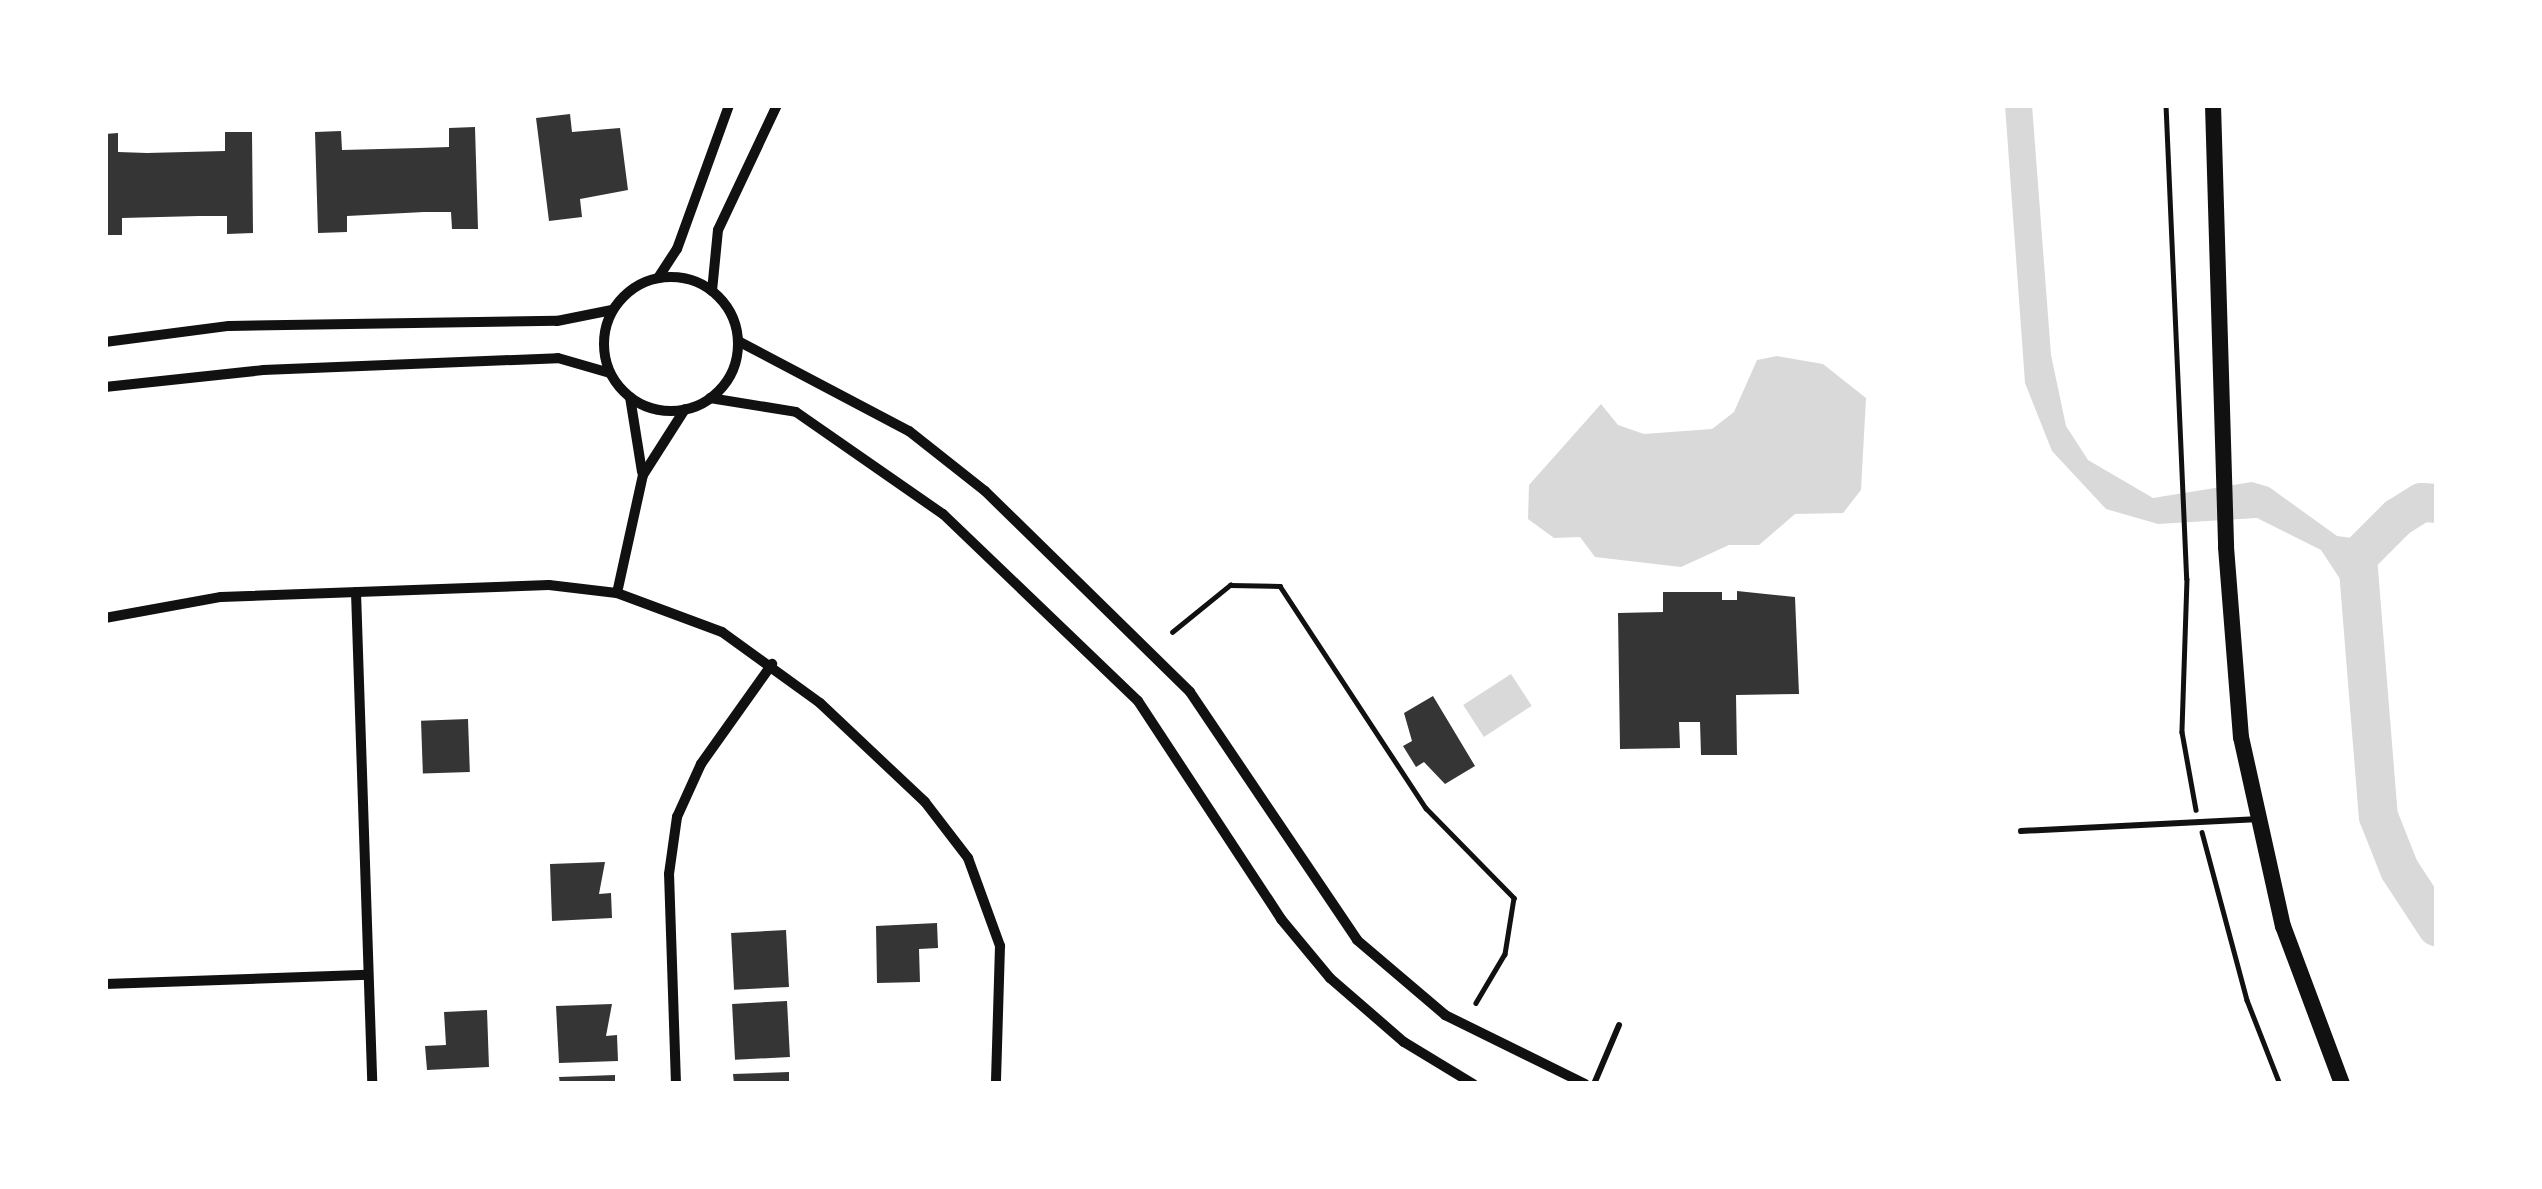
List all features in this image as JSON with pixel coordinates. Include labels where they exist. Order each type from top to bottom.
[{"type":"main road","points":[[2213,105],[2226,548],[2235,683],[2255,819],[2299,976],[2342,1084]]},
{"type":"street","points":[[658,278],[677,249],[729,105]]},
{"type":"street","points":[[712,291],[718,230],[777,105]]},
{"type":"street","points":[[658,278],[686,279],[712,291],[730,313],[738,340],[734,367],[710,398],[685,410],[657,410],[630,397],[610,374],[603,341],[613,310],[632,290],[658,278]]},
{"type":"street","points":[[105,342],[229,326],[557,322],[613,310]]},
{"type":"street","points":[[738,340],[910,431],[985,491],[1190,692],[1306,875],[1371,954],[1445,1015],[1585,1084]]},
{"type":"street","points":[[105,388],[263,370],[558,358],[610,374]]},
{"type":"street","points":[[630,397],[643,475]]},
{"type":"street","points":[[710,398],[796,412],[943,514],[1138,700],[1281,920],[1330,978],[1404,1042],[1473,1084]]},
{"type":"street","points":[[616,593],[643,475],[685,410]]},
{"type":"street","points":[[105,618],[221,597],[549,585],[616,593],[689,617],[772,664],[925,802],[968,858],[1000,946],[996,1084]]},
{"type":"street","points":[[356,592],[372,1084]]},
{"type":"street","points":[[676,1084],[669,874],[677,817],[700,764],[772,664]]},
{"type":"street","points":[[105,984],[368,975]]},
{"type":"lane","points":[[2021,831],[2255,819]]},
{"type":"lane","points":[[1594,1084],[1619,1025]]},
{"type":"path","points":[[2166,105],[2185,551],[2182,732],[2199,823],[2247,1000],[2280,1084]]},
{"type":"path","points":[[1172,632],[1230,585],[1280,586],[1426,808],[1514,898],[1505,954],[1476,1003]]},
{"type":"shaded area","points":[[2005,105],[2032,105],[2051,355],[2066,426],[2088,460],[2153,498],[2252,482],[2269,487],[2337,536],[2359,539],[2340,579],[2321,550],[2257,518],[2158,524],[2106,509],[2052,451],[2025,383]]},
{"type":"shaded area","points":[[1777,356],[1823,364],[1866,398],[1861,490],[1843,513],[1795,514],[1759,545],[1729,545],[1681,567],[1595,557],[1580,537],[1554,538],[1528,519],[1529,485],[1601,404],[1618,425],[1644,434],[1712,429],[1734,412],[1757,360]]},
{"type":"shaded area","points":[[1511,674],[1532,706],[1484,737],[1463,705]]},
{"type":"building","points":[[570,114],[572,132],[620,128],[628,190],[580,199],[582,217],[549,221],[536,118]]},
{"type":"building","points":[[475,127],[478,229],[452,229],[451,212],[424,212],[347,216],[347,232],[318,233],[315,132],[341,131],[342,150],[419,148],[449,147],[449,128]]},
{"type":"building","points":[[225,132],[252,132],[253,233],[227,234],[227,216],[199,216],[122,218],[122,235],[105,235],[105,134],[118,133],[118,152],[147,153],[225,151]]},
{"type":"building","points":[[1737,591],[1795,597],[1799,694],[1736,695],[1737,755],[1701,755],[1700,722],[1679,722],[1680,748],[1620,749],[1618,613],[1663,612],[1663,592],[1722,592],[1722,600],[1737,600]]},
{"type":"building","points":[[1433,696],[1475,766],[1445,784],[1424,762],[1416,767],[1403,746],[1412,741],[1404,713]]},
{"type":"building","points":[[468,719],[470,772],[423,774],[421,721]]},
{"type":"building","points":[[605,862],[599,894],[611,893],[612,918],[552,921],[550,864]]},
{"type":"building","points":[[937,923],[938,948],[919,949],[920,982],[877,983],[876,926]]},
{"type":"building","points":[[786,930],[789,987],[734,990],[731,933]]},
{"type":"building","points":[[787,1001],[790,1057],[735,1060],[732,1004]]},
{"type":"building","points":[[612,1004],[606,1036],[617,1035],[618,1061],[559,1063],[556,1006]]},
{"type":"building","points":[[487,1010],[489,1067],[427,1070],[425,1046],[446,1045],[444,1012]]},
{"type":"building","points":[[789,1072],[789,1084],[734,1084],[733,1074]]},
{"type":"building","points":[[615,1075],[615,1084],[560,1084],[559,1077]]},
{"type":"waterway","points":[[2437,503],[2421,502],[2397,517],[2357,557],[2378,816],[2399,869],[2437,927]]}]
